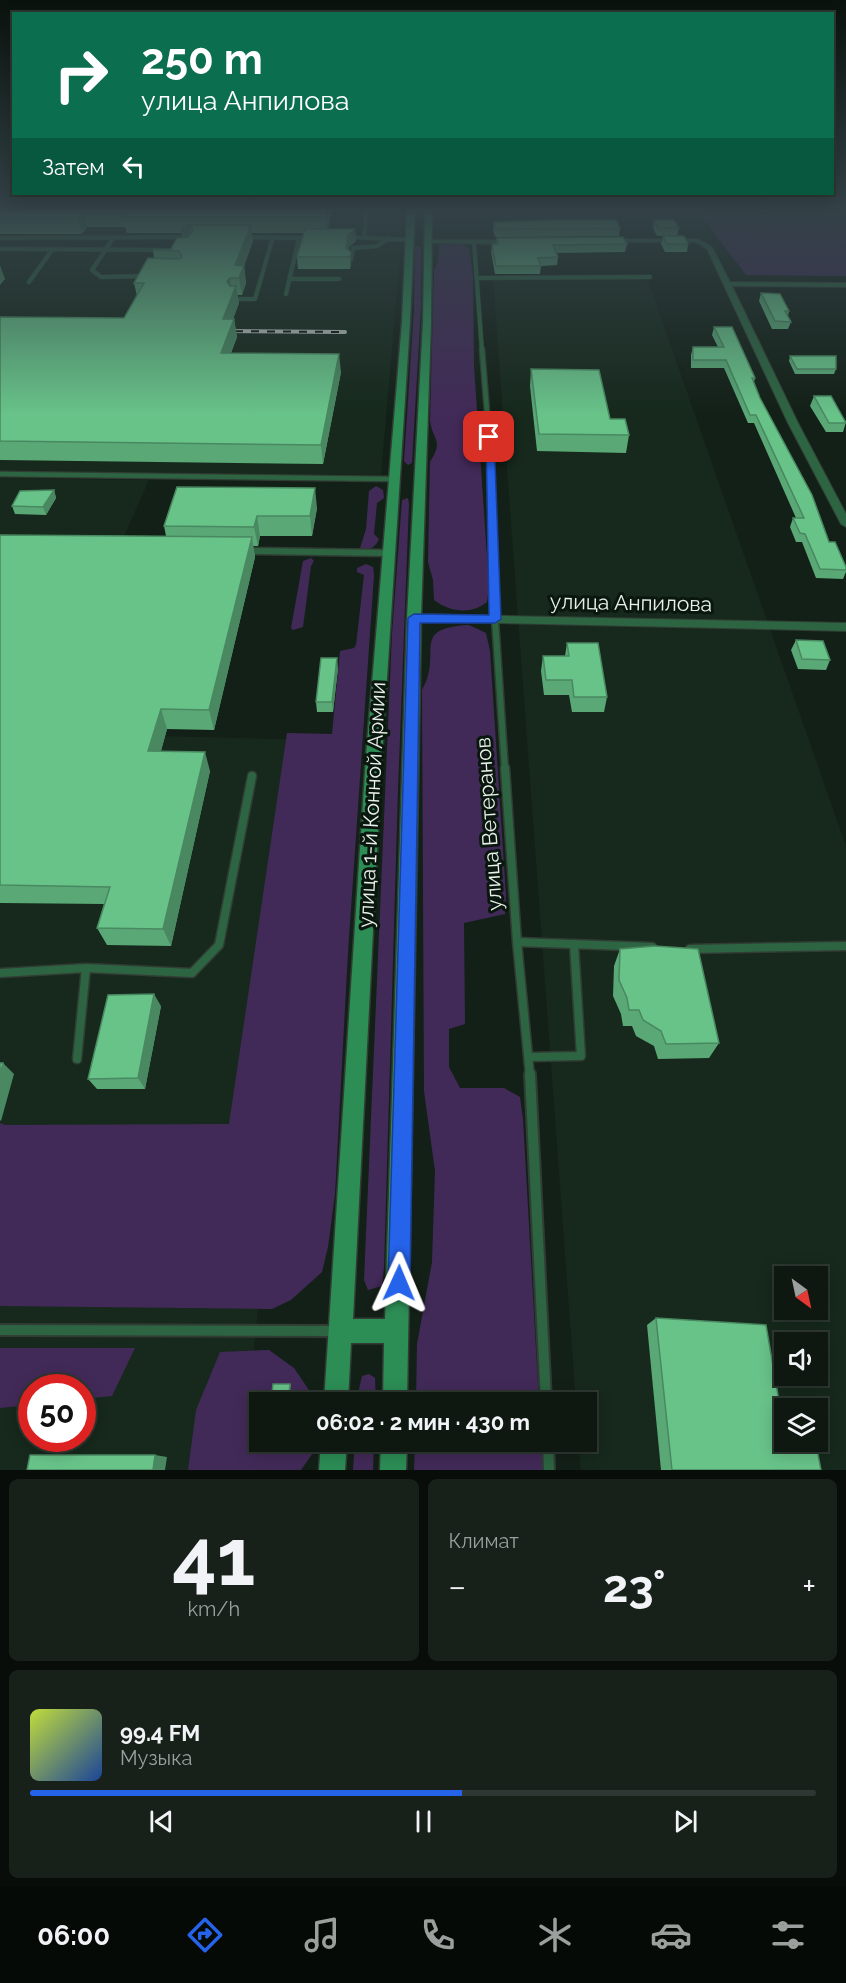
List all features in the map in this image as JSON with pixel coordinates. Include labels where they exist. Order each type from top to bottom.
[{"type":"main road","name":"улица 1-й Конной Армии","points":[[337,1392],[388,553],[408,278]]},
{"type":"main road","name":"улица 1-й Конной Армии","points":[[395,1392],[414,618],[427,278]]},
{"type":"main road","points":[[393,479],[420,480]]},
{"type":"main road","points":[[341,1331],[398,1331]]},
{"type":"main road","points":[[332,1470],[333,1452]]},
{"type":"main road","points":[[393,1470],[394,1452]]},
{"type":"street","points":[[725,278],[793,423],[846,524]]},
{"type":"street","points":[[728,284],[846,285]]},
{"type":"street","name":"улица Анпилова","points":[[414,618],[846,627]]},
{"type":"lane","points":[[29,282],[32,278]]},
{"type":"lane","points":[[139,285],[141,278]]},
{"type":"lane","points":[[234,299],[255,299],[261,278]]},
{"type":"lane","points":[[477,278],[546,278]]},
{"type":"lane","name":"улица Ветеранов","points":[[477,278],[489,437],[495,619],[517,942],[529,1057],[546,1392]]},
{"type":"lane","points":[[286,294],[290,279],[339,279]]},
{"type":"lane","points":[[0,474],[393,479]]},
{"type":"lane","points":[[233,551],[388,553]]},
{"type":"lane","points":[[0,973],[86,968],[192,973],[219,945],[252,776]]},
{"type":"lane","points":[[517,942],[668,948]]},
{"type":"lane","points":[[529,1057],[581,1056],[574,944]]},
{"type":"lane","points":[[679,948],[846,946]]},
{"type":"lane","points":[[77,1059],[86,968]]},
{"type":"lane","points":[[0,1330],[341,1331]]},
{"type":"lane","points":[[548,1452],[549,1470]]},
{"type":"shaded area","points":[[0,278],[398,278],[381,475],[0,471]]},
{"type":"shaded area","points":[[415,278],[421,278],[412,463],[408,465],[404,461]]},
{"type":"shaded area","points":[[434,278],[473,278],[474,366],[489,586],[487,602],[474,609],[454,609],[434,600],[433,580],[428,562],[430,462],[437,445],[430,421]]},
{"type":"shaded area","points":[[647,278],[846,846],[846,1470],[581,1470],[579,1452],[597,1452],[597,1392],[575,1392],[493,279]]},
{"type":"shaded area","points":[[0,478],[149,480],[38,731],[0,730]]},
{"type":"shaded area","points":[[376,486],[383,490],[384,498],[377,503],[374,534],[379,539],[372,548],[360,548],[366,529],[369,491]]},
{"type":"shaded area","points":[[408,498],[384,1268],[382,1286],[368,1290],[364,1280],[392,634],[402,500]]},
{"type":"shaded area","points":[[311,558],[314,561],[311,566],[303,627],[293,630],[291,628],[303,561]]},
{"type":"shaded area","points":[[366,564],[373,567],[374,575],[348,952],[335,1194],[328,1247],[322,1272],[291,1300],[272,1309],[0,1306],[0,1123],[5,1125],[229,1124],[287,733],[332,734],[340,651],[354,648],[356,645],[364,575],[357,572],[357,568]]},
{"type":"shaded area","points":[[469,625],[486,633],[490,651],[506,896],[505,914],[464,923],[465,1024],[449,1029],[449,1067],[460,1088],[504,1088],[520,1097],[538,1392],[416,1392],[417,1344],[432,1262],[435,1171],[424,1091],[422,690],[428,677],[433,637],[439,631]]},
{"type":"shaded area","points":[[0,732],[318,740],[241,1470],[0,1470]]},
{"type":"shaded area","points":[[0,1348],[135,1348],[112,1396],[96,1398],[96,1374],[18,1374],[18,1406],[0,1408]]},
{"type":"shaded area","points":[[269,1350],[294,1368],[310,1392],[249,1392],[249,1452],[314,1452],[301,1470],[188,1470],[196,1410],[220,1352]]},
{"type":"shaded area","points":[[369,1374],[375,1378],[376,1392],[358,1392],[362,1376]]},
{"type":"shaded area","points":[[354,1452],[374,1452],[373,1470],[353,1470]]},
{"type":"shaded area","points":[[415,1452],[542,1452],[543,1470],[414,1470]]},
{"type":"building","points":[[137,278],[239,278],[230,278],[227,281],[230,286],[236,286],[223,319],[234,319],[221,353],[339,354],[321,445],[0,441],[0,317],[124,318],[144,283],[134,283]]},
{"type":"building","points":[[761,293],[780,294],[789,311],[785,311],[791,322],[775,321]]},
{"type":"building","points":[[714,327],[732,327],[755,378],[752,378],[760,398],[812,495],[829,542],[835,542],[846,570],[820,569],[805,534],[800,533],[793,518],[804,518],[756,415],[750,415],[726,360],[693,360],[693,347],[724,347]]},
{"type":"building","points":[[790,356],[836,356],[836,369],[797,369]]},
{"type":"building","points":[[531,369],[599,370],[610,419],[625,419],[629,435],[539,434]]},
{"type":"building","points":[[814,396],[831,396],[846,423],[829,423]]},
{"type":"building","points":[[177,487],[315,488],[310,516],[257,516],[254,527],[164,526]]},
{"type":"building","points":[[54,490],[43,507],[12,506],[20,491]]},
{"type":"building","points":[[0,535],[252,537],[209,710],[161,709],[148,751],[205,752],[163,929],[97,928],[110,887],[0,885]]},
{"type":"building","points":[[796,640],[823,641],[830,660],[802,659]]},
{"type":"building","points":[[567,643],[598,643],[607,697],[574,697],[572,680],[546,680],[543,656],[569,656]]},
{"type":"building","points":[[321,658],[337,658],[332,702],[316,702]]},
{"type":"building","points":[[655,946],[698,949],[719,1043],[666,1044],[661,1031],[643,1020],[639,1010],[629,1010],[627,998],[619,980],[620,949]]},
{"type":"building","points":[[154,994],[138,1078],[88,1079],[108,995]]},
{"type":"building","points":[[656,1318],[766,1325],[774,1372],[774,1386],[776,1386],[779,1398],[774,1398],[774,1452],[818,1452],[821,1470],[672,1470]]},
{"type":"building","points":[[273,1384],[290,1384],[289,1392],[272,1392]]},
{"type":"building","points":[[30,1455],[155,1455],[153,1470],[27,1470]]},
{"type":"railway","points":[[219,331],[345,332]]},
{"type":"route","points":[[399,1283],[414,618],[495,619],[489,437]]}]
